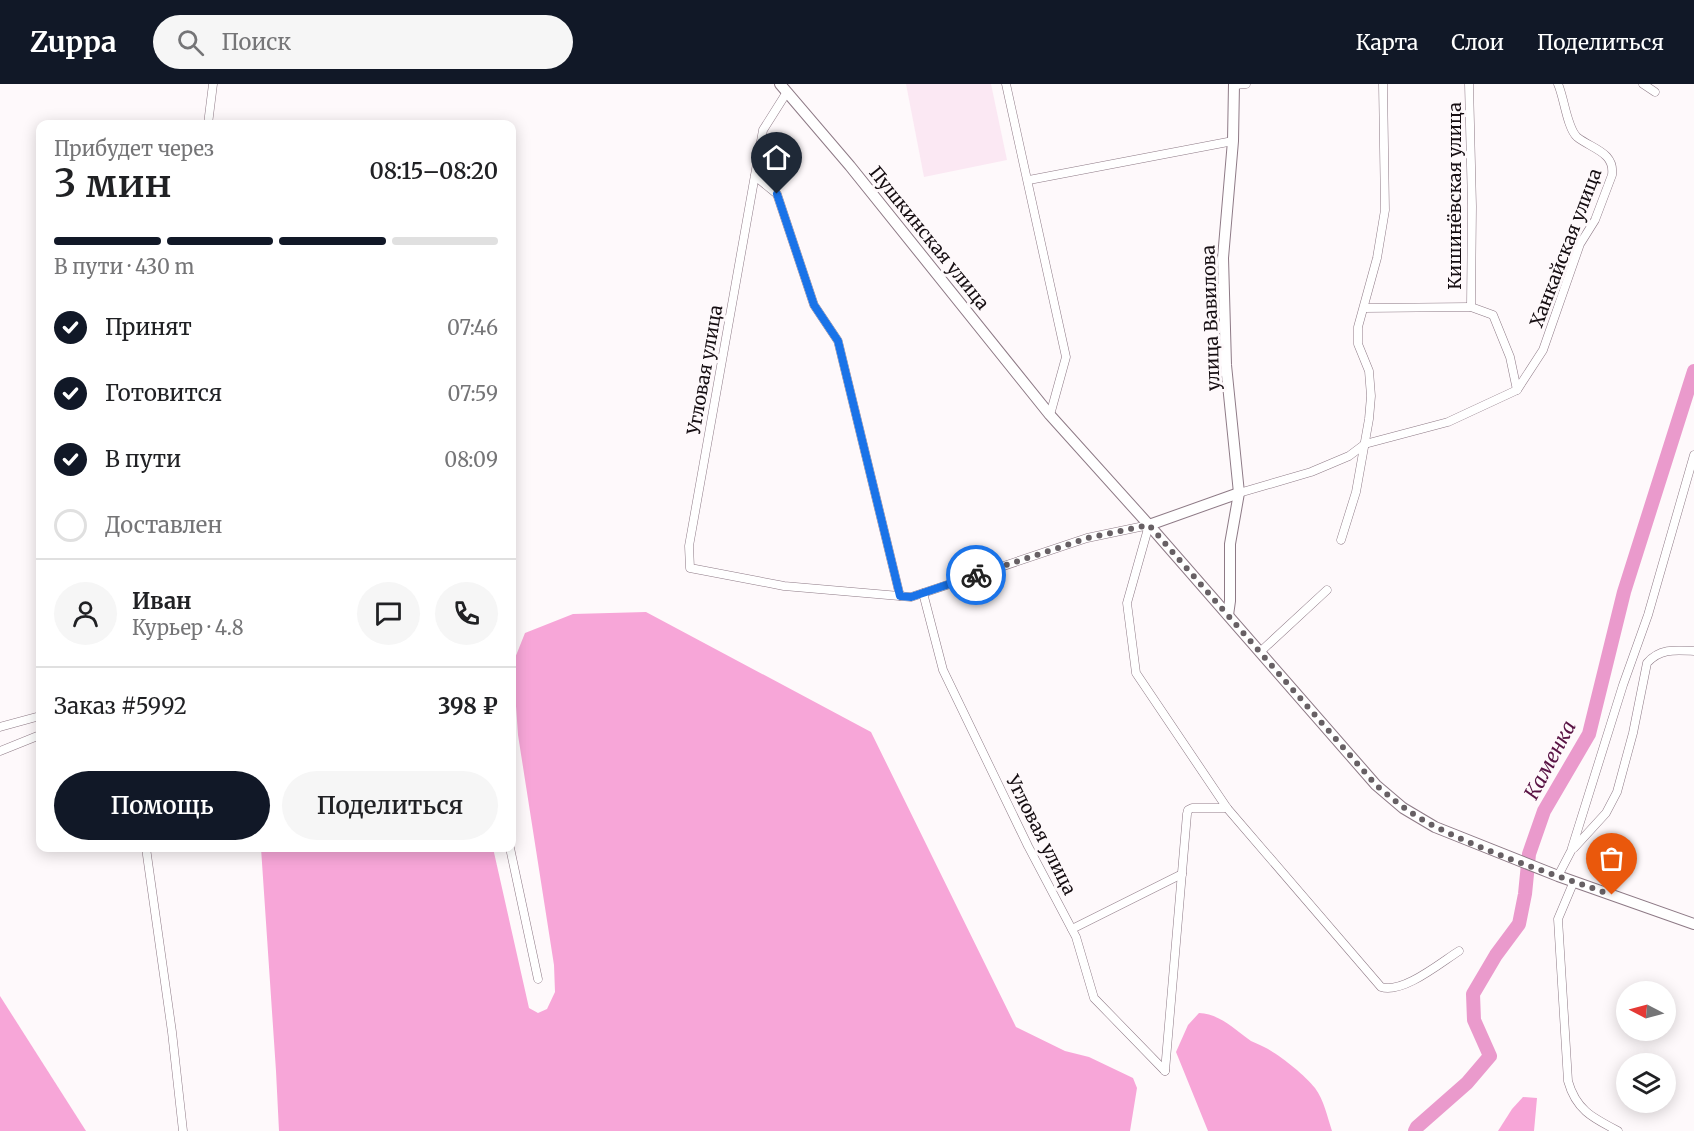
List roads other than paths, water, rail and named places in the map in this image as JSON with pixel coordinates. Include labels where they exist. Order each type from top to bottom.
[{"type":"main road","name":"улица Вавилова","points":[[1228,615],[1230,544],[1239,494],[1226,365],[1223,258],[1238,84]]},
{"type":"main road","name":"Пушкинская улица","points":[[783,88],[850,166],[1050,415],[1376,785],[1403,808],[1435,827],[1498,854],[1694,924]]},
{"type":"main road","points":[[1149,525],[1239,494]]},
{"type":"street","points":[[208,120],[213,84]]},
{"type":"street","points":[[1006,84],[1029,180],[1066,357],[1050,415]]},
{"type":"street","points":[[1341,540],[1356,492],[1371,396],[1369,371],[1358,344],[1358,327],[1377,258],[1385,210],[1383,84]]},
{"type":"street","name":"Кишинёвская улица","points":[[1469,84],[1472,206],[1471,308]]},
{"type":"street","name":"Ханкайская улица","points":[[1517,390],[1543,350],[1580,244],[1595,220],[1613,168],[1607,156],[1574,133],[1557,84]]},
{"type":"street","points":[[1643,84],[1655,92]]},
{"type":"street","name":"Угловая улица","points":[[783,88],[763,130],[689,546],[690,568],[784,586],[900,596]]},
{"type":"street","points":[[1029,180],[1233,141]]},
{"type":"street","points":[[755,176],[777,194],[814,305],[838,341],[900,596],[911,597],[1088,538],[1149,525],[1127,603],[1136,673],[1227,808],[1381,987],[1396,988],[1406,984],[1459,951]]},
{"type":"street","points":[[1239,494],[1311,472],[1349,456],[1365,444],[1448,422],[1517,390],[1510,357],[1493,315],[1471,308],[1364,308]]},
{"type":"street","points":[[1558,876],[1571,851],[1623,685],[1648,615],[1694,454]]},
{"type":"street","points":[[1260,652],[1328,590]]},
{"type":"street","name":"Угловая улица","points":[[923,593],[943,670],[1028,846],[1076,937],[1094,998],[1165,1071],[1182,874]]},
{"type":"street","points":[[1571,851],[1606,813],[1617,792],[1633,733],[1647,663],[1655,654],[1672,650],[1694,651]]},
{"type":"street","points":[[0,727],[36,717]]},
{"type":"street","points":[[0,751],[36,736]]},
{"type":"street","points":[[1072,929],[1182,874],[1188,810],[1227,808]]},
{"type":"street","points":[[147,852],[172,1032],[183,1131]]},
{"type":"street","points":[[511,852],[538,979]]},
{"type":"street","points":[[1574,881],[1558,919],[1568,1081],[1572,1097],[1589,1116],[1618,1131]]},
{"type":"waterway","name":"Каменка","points":[[1415,1131],[1467,1083],[1490,1056],[1474,1020],[1473,994],[1496,955],[1519,924],[1529,854],[1544,811],[1589,734],[1624,592],[1694,371]]}]
